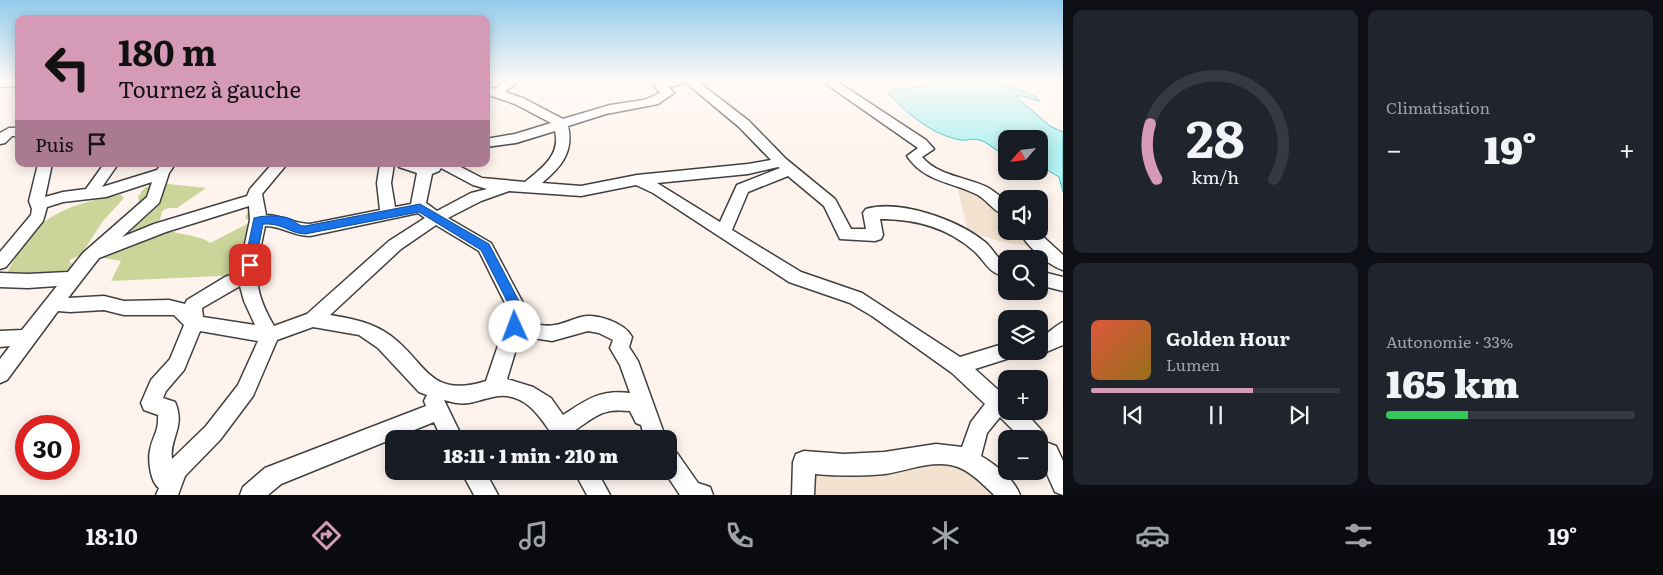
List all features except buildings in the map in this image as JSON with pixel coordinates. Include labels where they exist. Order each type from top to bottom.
[{"type":"street","points":[[53,303],[104,303],[124,308],[169,307],[179,309],[194,323],[270,335],[313,319],[395,245],[436,218],[476,197],[520,186],[560,158],[565,143],[560,124],[525,104]]},
{"type":"street","points":[[490,143],[506,142],[602,110],[633,104]]},
{"type":"street","points":[[719,104],[744,124],[785,166],[830,203],[847,235],[875,235],[871,213],[902,213],[923,217],[956,230],[980,247],[998,268]]},
{"type":"street","points":[[865,104],[927,149],[914,156],[917,162],[928,171],[982,191],[998,204]]},
{"type":"street","points":[[0,140],[9,132],[15,132]]},
{"type":"street","points":[[450,167],[478,182],[581,190],[637,180],[785,166]]},
{"type":"street","points":[[724,232],[742,189],[785,166]]},
{"type":"street","points":[[0,262],[38,217],[40,209],[37,201],[44,167]]},
{"type":"street","points":[[91,193],[109,167]]},
{"type":"street","points":[[89,257],[160,228],[254,198],[262,184],[277,167]]},
{"type":"street","points":[[387,167],[384,183],[388,215]]},
{"type":"street","points":[[413,167],[425,171],[436,167]]},
{"type":"street","points":[[38,204],[63,197],[106,192],[165,169]]},
{"type":"street","points":[[0,374],[89,257],[154,199],[165,169]]},
{"type":"street","points":[[425,171],[418,203],[420,208],[485,247],[514,303],[517,316],[515,327],[494,388]]},
{"type":"street","points":[[637,180],[658,189],[795,277],[856,298],[878,311],[959,367],[998,403]]},
{"type":"street","points":[[254,198],[259,212],[252,243],[248,284],[258,314],[270,335]]},
{"type":"street","points":[[258,221],[269,220],[289,223],[296,230],[305,230],[420,208]]},
{"type":"street","points":[[1036,240],[1063,264]]},
{"type":"street","points":[[169,489],[163,478],[160,451],[169,426],[168,409],[151,403],[158,386],[177,364],[194,323],[193,305],[230,282],[249,275]]},
{"type":"street","points":[[0,280],[28,281],[72,278]]},
{"type":"street","points":[[1048,280],[1063,284]]},
{"type":"street","points":[[313,319],[364,328],[385,342],[426,386],[449,430]]},
{"type":"street","points":[[515,327],[537,332],[556,333],[584,324],[600,325],[614,331],[623,338],[619,348],[628,361],[636,389],[652,430]]},
{"type":"street","points":[[1048,343],[1056,339],[1063,330]]},
{"type":"street","points":[[169,489],[177,469],[213,433],[246,390],[258,358],[270,335]]},
{"type":"street","points":[[0,339],[27,338]]},
{"type":"street","points":[[959,367],[974,360],[998,353]]},
{"type":"street","points":[[426,386],[460,396],[472,395],[494,388],[512,388],[526,393],[544,405],[561,430]]},
{"type":"street","points":[[566,430],[594,406],[613,400],[636,402],[651,430]]},
{"type":"street","points":[[251,495],[273,476],[439,410]]},
{"type":"street","points":[[969,462],[981,423],[987,414],[998,411]]},
{"type":"street","points":[[1020,420],[1030,430]]},
{"type":"street","points":[[1048,451],[1063,484]]},
{"type":"street","points":[[803,495],[804,462],[826,466],[885,463],[932,454],[954,455],[969,462],[991,476],[1009,495]]},
{"type":"street","points":[[677,471],[691,491],[702,495]]},
{"type":"street","points":[[478,480],[487,495]]},
{"type":"street","points":[[590,480],[599,495]]},
{"type":"shaded area","points":[[955,180],[998,202],[998,240],[1036,240],[1044,249],[999,241],[968,231]]},
{"type":"shaded area","points":[[955,455],[1006,495],[803,495],[804,462]]},
{"type":"green space","points":[[159,183],[206,188],[177,208],[168,208],[162,211],[160,220],[109,240],[124,218],[139,202],[138,197],[144,188]]},
{"type":"green space","points":[[121,195],[124,198],[103,221],[81,255],[70,260],[70,263],[78,263],[66,275],[8,272],[27,238],[52,217],[83,203]]},
{"type":"green space","points":[[250,205],[254,210],[243,275],[111,281],[121,261],[98,257],[164,229],[201,238],[210,243],[251,222],[245,218]]},
{"type":"water","points":[[899,104],[1024,104],[1050,126],[1063,132],[1063,192],[1059,177],[1048,170],[1048,130],[998,130],[998,150],[979,140],[960,140],[949,137],[921,123]]},
{"type":"route","points":[[250,265],[252,243],[258,221],[279,221],[289,223],[296,230],[305,230],[420,208],[485,247],[514,303],[517,316],[515,327]]}]
